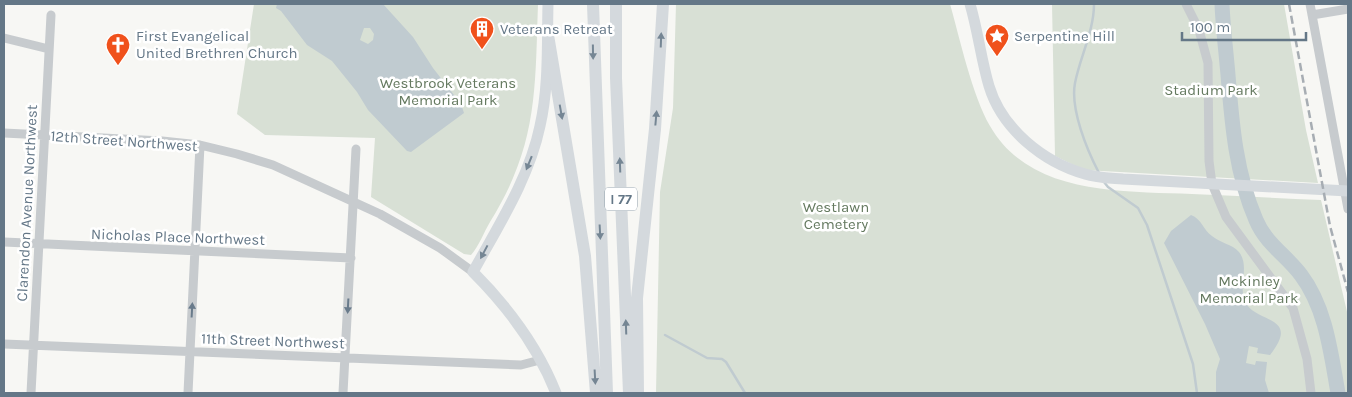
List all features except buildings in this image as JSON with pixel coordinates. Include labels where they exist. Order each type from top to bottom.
[{"type":"highway","name":"I 77","points":[[593,4],[607,393]]},
{"type":"highway","name":"I 77","points":[[616,4],[616,78],[629,393]]},
{"type":"highway","points":[[638,393],[637,298],[655,129],[663,4]]},
{"type":"highway","points":[[547,29],[585,256],[596,393]]},
{"type":"main road","points":[[548,4],[545,94],[536,144],[518,187],[473,272],[506,308],[540,360],[556,393]]},
{"type":"main road","points":[[970,4],[990,88],[1007,120],[1026,142],[1047,158],[1087,175],[1123,179],[1346,191]]},
{"type":"street","points":[[1186,4],[1202,37],[1208,63],[1209,168],[1217,184],[1219,205],[1233,229],[1293,308],[1307,359],[1311,393]]},
{"type":"street","points":[[1310,4],[1348,209]]},
{"type":"street","points":[[1312,15],[1348,9]]},
{"type":"street","name":"Clarendon Avenue Northwest","points":[[31,393],[51,15]]},
{"type":"street","points":[[4,38],[49,49]]},
{"type":"street","name":"12th Street Northwest","points":[[4,134],[200,145],[273,165],[406,227],[440,248],[473,272]]},
{"type":"street","points":[[188,393],[200,145]]},
{"type":"street","points":[[343,393],[356,149]]},
{"type":"street","name":"Nicholas Place Northwest","points":[[4,242],[351,258]]},
{"type":"street","name":"11th Street Northwest","points":[[4,344],[521,365],[540,360]]},
{"type":"green space","name":"Westbrook Veterans Memorial Park","points":[[254,4],[538,4],[534,90],[525,142],[506,194],[471,255],[464,254],[371,197],[375,138],[265,135],[237,114]]},
{"type":"green space","name":"Westlawn Cemetery","points":[[676,4],[950,4],[967,66],[978,99],[990,126],[1007,149],[1029,166],[1053,177],[1080,185],[1108,190],[1321,200],[1348,316],[1348,393],[656,393],[660,192],[673,108]]},
{"type":"green space","name":"Stadium Park","points":[[1052,4],[1284,4],[1306,130],[1318,183],[1084,170],[1055,156]]},
{"type":"shaded area","points":[[277,4],[383,4],[413,37],[433,68],[461,104],[464,113],[411,152],[407,151],[368,110],[357,92],[332,61],[307,45],[281,11],[276,8]],"holes":[[[364,28],[370,28],[374,34],[373,40],[368,44],[360,40]]]},
{"type":"shaded area","points":[[1191,215],[1198,219],[1212,236],[1239,252],[1244,264],[1243,292],[1247,305],[1253,311],[1275,322],[1279,327],[1281,334],[1278,343],[1270,355],[1257,353],[1258,348],[1249,346],[1246,363],[1255,365],[1256,361],[1267,362],[1265,380],[1269,393],[1216,393],[1216,372],[1220,359],[1205,324],[1164,243],[1171,231]]},
{"type":"waterway","points":[[1094,4],[1092,24],[1077,73],[1074,93],[1077,117],[1089,153],[1099,173]]},
{"type":"waterway","points":[[1222,4],[1233,131],[1239,167],[1249,203],[1265,236],[1301,275],[1316,302],[1330,347],[1338,393]]},
{"type":"waterway","points":[[1104,182],[1108,187],[1138,208],[1147,225],[1193,364],[1197,393]]},
{"type":"waterway","points":[[665,335],[707,358],[722,359],[726,362],[745,393]]},
{"type":"railway","points":[[1289,4],[1330,226],[1348,292]]},
{"type":"place","name":"Veterans Retreat","points":[[482,50]]},
{"type":"place","name":"Serpentine Hill","points":[[997,57]]},
{"type":"place","name":"First Evangelical United Brethren Church","points":[[118,66]]},
{"type":"park label","name":"Mckinley Memorial Park","points":[[1249,290]]}]
